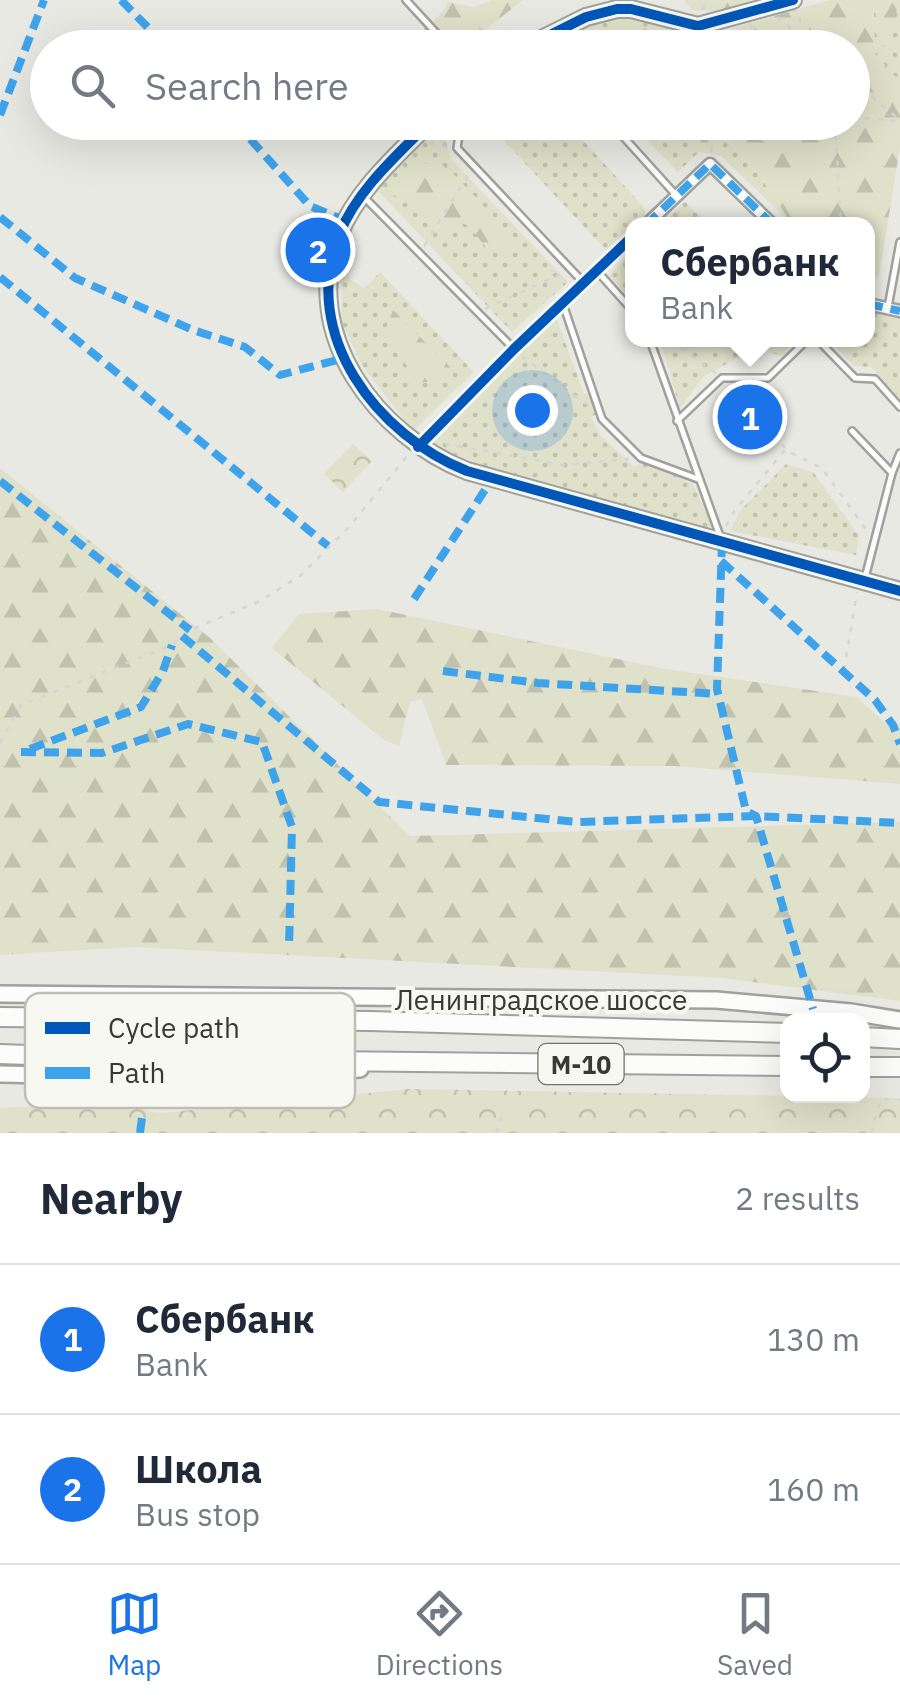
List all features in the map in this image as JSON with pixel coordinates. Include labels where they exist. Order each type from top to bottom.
[{"type":"highway","name":"Ленинградское шоссе","points":[[0,1017],[25,1017]]},
{"type":"highway","name":"Ленинградское шоссе","points":[[355,1021],[780,1032]]},
{"type":"highway","points":[[870,1036],[900,1038]]},
{"type":"highway","name":"М-10","points":[[0,1054],[25,1054]]},
{"type":"highway","name":"М-10","points":[[355,1060],[780,1066]]},
{"type":"highway","points":[[870,1067],[900,1067]]},
{"type":"main road","points":[[561,30],[586,17],[617,9],[632,9],[688,26],[733,18],[793,0]]},
{"type":"main road","points":[[412,141],[346,221],[333,254],[329,292],[345,358],[364,393],[386,420],[467,471],[900,591]]},
{"type":"main road","name":"Ленинградское шоссе","points":[[0,994],[25,994]]},
{"type":"main road","name":"Ленинградское шоссе","points":[[355,997],[716,1000],[900,1020]]},
{"type":"main road","name":"М-10","points":[[355,1068],[444,1062]]},
{"type":"main road","name":"М-10","points":[[0,1074],[25,1075]]},
{"type":"street","points":[[653,217],[710,164],[766,217]]},
{"type":"street","points":[[418,442],[625,244]]},
{"type":"street","points":[[875,305],[900,311]]},
{"type":"lane","points":[[406,0],[434,30]]},
{"type":"lane","points":[[458,140],[457,148],[584,283]]},
{"type":"lane","points":[[626,140],[676,195]]},
{"type":"lane","points":[[363,196],[514,349]]},
{"type":"lane","points":[[887,308],[900,242]]},
{"type":"lane","points":[[597,271],[625,302]]},
{"type":"lane","points":[[563,303],[602,419],[641,458],[698,479]]},
{"type":"lane","points":[[652,347],[722,542]]},
{"type":"lane","points":[[678,421],[722,378],[768,378],[800,347]]},
{"type":"lane","points":[[825,347],[854,378],[875,379],[900,406]]},
{"type":"lane","points":[[852,431],[892,474]]},
{"type":"lane","points":[[865,580],[900,453]]},
{"type":"path","points":[[800,30],[801,0]]},
{"type":"path","points":[[773,14],[794,30]]},
{"type":"path","points":[[747,30],[757,24]]},
{"type":"path","points":[[678,30],[688,26]]},
{"type":"path","points":[[870,95],[900,120]]},
{"type":"path","points":[[870,118],[900,120]]},
{"type":"path","points":[[710,164],[713,140]]},
{"type":"path","points":[[836,140],[842,217]]},
{"type":"path","points":[[412,141],[457,148]]},
{"type":"path","points":[[421,252],[474,166]]},
{"type":"path","points":[[479,312],[561,274]]},
{"type":"path","points":[[678,347],[722,378]]},
{"type":"path","points":[[682,350],[691,347]]},
{"type":"path","points":[[782,347],[797,350]]},
{"type":"path","points":[[514,349],[602,419]]},
{"type":"path","points":[[772,420],[784,450],[822,468],[874,540]]},
{"type":"path","points":[[0,743],[21,705],[172,645],[190,630],[283,589],[348,528],[410,453],[408,448],[418,442],[565,465],[641,458]]},
{"type":"path","points":[[722,542],[735,510],[784,450]]},
{"type":"path","points":[[844,670],[857,591],[865,580]]},
{"type":"path","points":[[871,1133],[881,1099],[900,1100]]},
{"type":"path","points":[[496,1133],[502,1117]]},
{"type":"green space","points":[[492,0],[523,0],[485,30],[424,30],[448,2],[474,7]]},
{"type":"green space","points":[[684,0],[751,0],[722,11],[692,10]]},
{"type":"green space","points":[[830,0],[873,0],[875,54],[900,82],[900,147],[879,276],[875,279],[875,217],[787,217],[752,165],[728,140],[870,140],[870,30],[732,30]]},
{"type":"green space","points":[[873,0],[900,0],[900,82],[875,54]]},
{"type":"green space","points":[[876,0],[898,0],[890,56],[875,32]]},
{"type":"green space","points":[[605,16],[635,16],[680,30],[574,30]]},
{"type":"green space","points":[[620,17],[656,30],[622,30],[615,20]]},
{"type":"green space","points":[[424,140],[446,140],[451,159],[568,282],[512,332],[377,190]]},
{"type":"green space","points":[[503,140],[583,140],[643,206],[646,215],[625,217],[625,236],[610,251]]},
{"type":"green space","points":[[647,140],[701,140],[699,152],[678,172]]},
{"type":"green space","points":[[701,140],[724,140],[721,156],[699,152]]},
{"type":"green space","points":[[723,140],[727,140],[752,165],[787,217],[785,217],[721,156]]},
{"type":"green space","points":[[415,162],[446,166],[510,234],[514,251],[488,250],[469,226],[451,219],[443,237],[412,207],[390,194]]},
{"type":"green space","points":[[685,201],[700,217],[668,217]]},
{"type":"green space","points":[[625,259],[625,293],[609,275]]},
{"type":"green space","points":[[341,266],[352,281],[365,288],[380,272],[474,372],[413,431],[361,364],[342,323]]},
{"type":"green space","points":[[393,310],[450,367],[448,379],[418,383],[386,328]]},
{"type":"green space","points":[[875,311],[900,316],[900,398],[871,367],[854,366],[835,347],[875,347]]},
{"type":"green space","points":[[556,317],[584,394],[590,393],[597,414],[591,417],[600,435],[634,467],[643,462],[693,484],[711,523],[709,529],[469,465],[428,445],[437,426]]},
{"type":"green space","points":[[662,347],[790,347],[782,356],[756,348],[704,376],[680,408]]},
{"type":"green space","points":[[353,444],[372,461],[343,492],[324,474]]},
{"type":"green space","points":[[786,464],[813,472],[859,536],[856,555],[730,531],[740,511]]},
{"type":"green space","points":[[0,468],[210,638],[410,836],[900,822],[900,1001],[722,978],[133,947],[0,955]]},
{"type":"green space","points":[[377,609],[666,669],[857,697],[885,723],[900,725],[900,784],[674,766],[446,765],[422,699],[410,702],[399,746],[384,740],[272,648],[299,614]]},
{"type":"green space","points":[[408,1089],[780,1096],[780,1103],[870,1103],[870,1097],[900,1098],[900,1133],[0,1133],[0,1108],[133,1108],[161,1113],[212,1108],[355,1108],[355,1094]]},
{"type":"marked path","points":[[33,30],[44,0]]},
{"type":"marked path","points":[[121,0],[150,30]]},
{"type":"marked path","points":[[0,115],[30,37]]},
{"type":"marked path","points":[[251,140],[310,206],[346,221]]},
{"type":"marked path","points":[[654,217],[710,164],[765,217]]},
{"type":"marked path","points":[[0,217],[75,278],[193,330],[245,347],[280,375],[345,358]]},
{"type":"marked path","points":[[0,277],[328,546]]},
{"type":"marked path","points":[[875,306],[900,311]]},
{"type":"marked path","points":[[414,599],[492,479]]},
{"type":"marked path","points":[[0,481],[190,630]]},
{"type":"marked path","points":[[722,542],[717,689],[746,811],[756,816],[813,1009]]},
{"type":"marked path","points":[[721,561],[875,700],[893,725],[900,744]]},
{"type":"marked path","points":[[182,636],[379,802],[577,822],[756,816],[900,823]]},
{"type":"marked path","points":[[30,749],[141,707],[163,671],[172,645]]},
{"type":"marked path","points":[[443,671],[538,683],[718,694]]},
{"type":"marked path","points":[[21,752],[102,753],[188,724],[262,742],[292,827],[289,948]]},
{"type":"marked path","points":[[140,1133],[142,1118]]},
{"type":"cycle path","points":[[560,30],[586,17],[617,9],[698,26],[793,0]]},
{"type":"cycle path","points":[[412,140],[356,203],[339,235],[329,272],[330,309],[338,344],[377,407],[404,433],[434,455],[467,471],[900,591]]},
{"type":"cycle path","points":[[418,447],[625,244]]},
{"type":"place","name":"Школа","points":[[318,250]]},
{"type":"place","name":"Сбербанк","points":[[750,417]]}]
